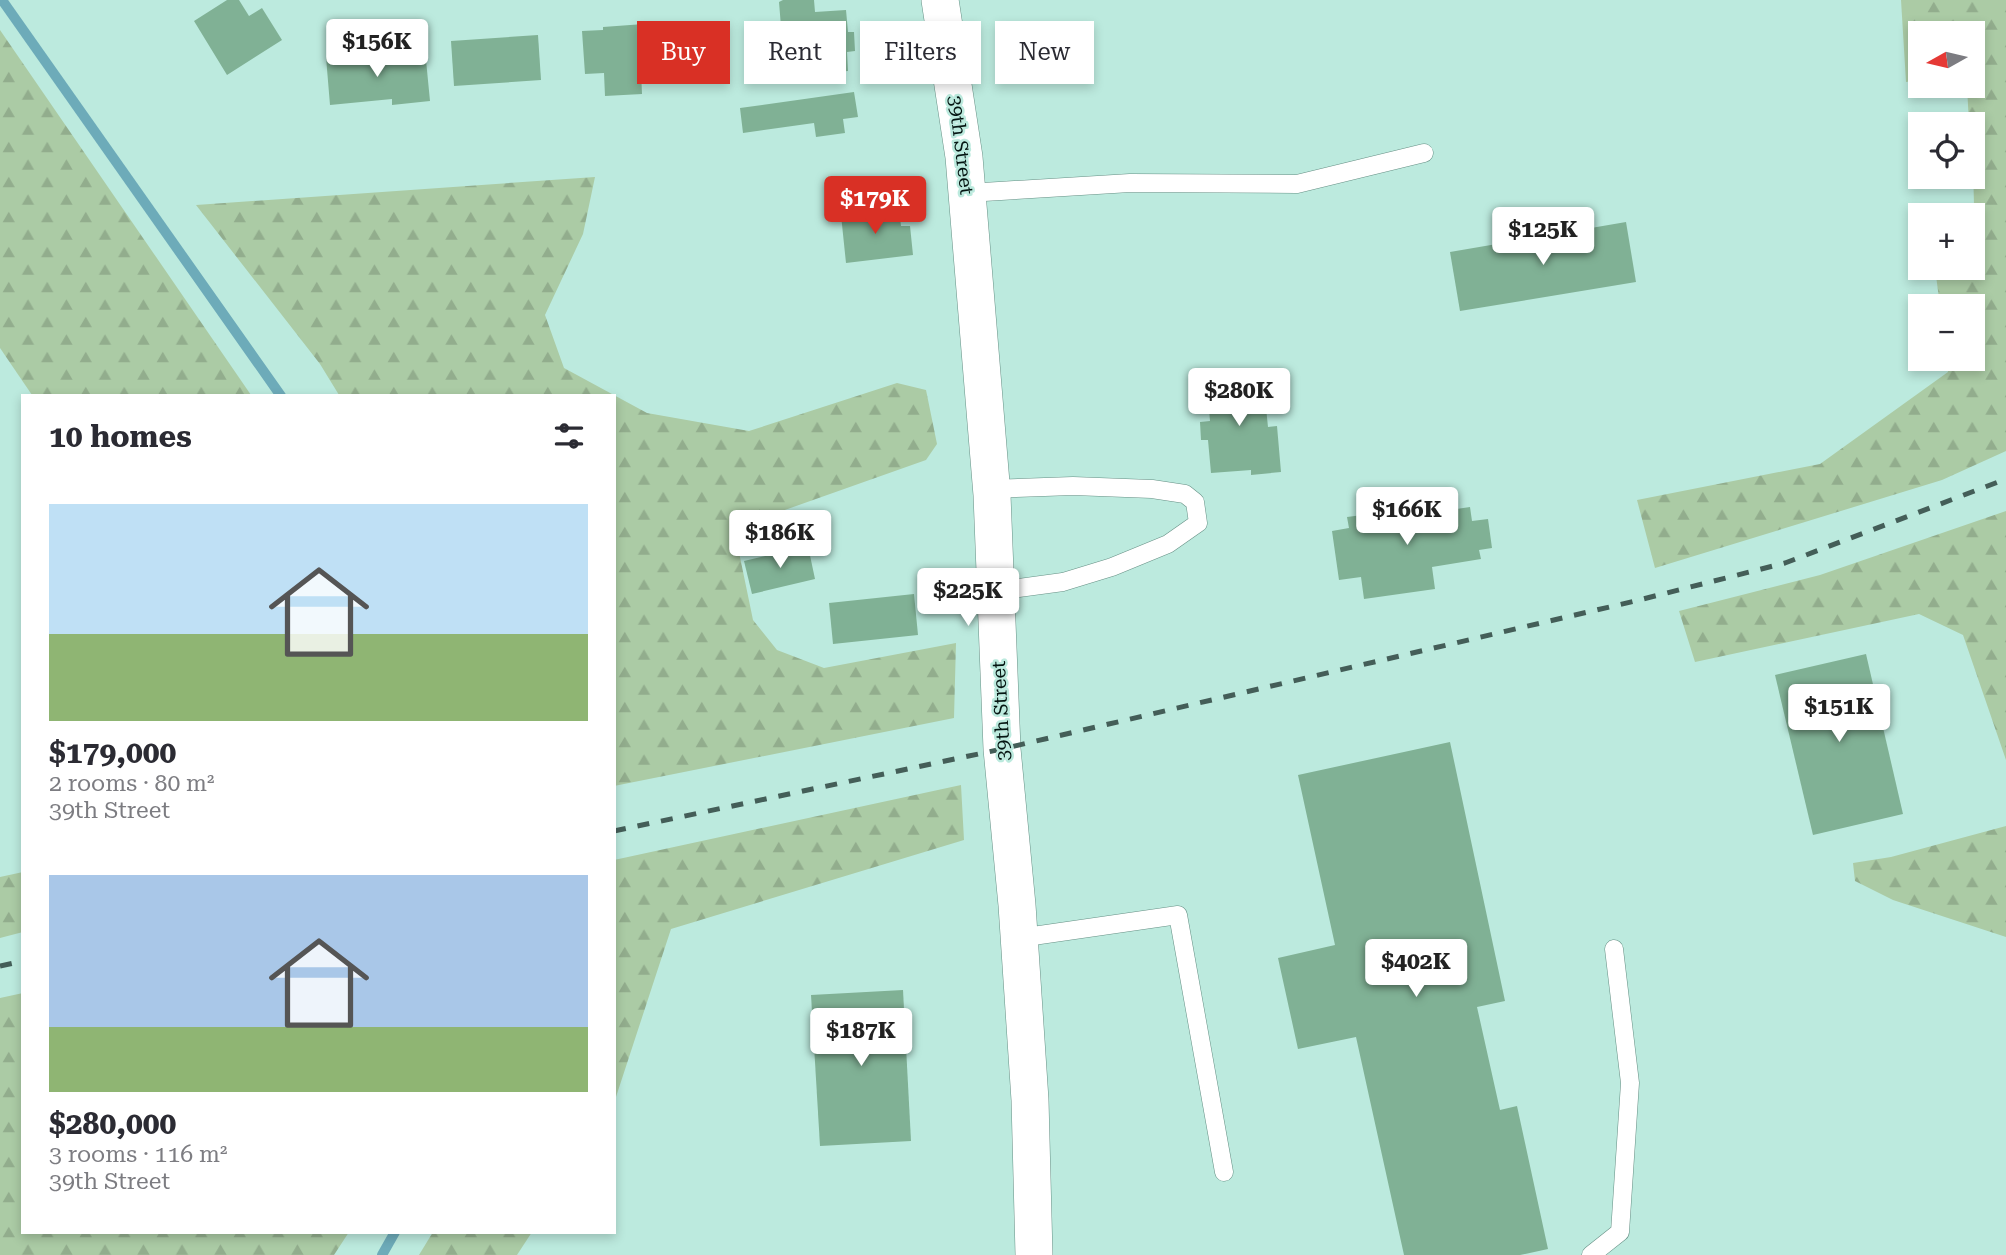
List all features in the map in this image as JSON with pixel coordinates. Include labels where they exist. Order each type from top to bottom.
[{"type":"street","name":"39th Street","points":[[940,0],[964,157],[992,489],[1002,748],[1020,937],[1030,1100],[1034,1255]]},
{"type":"lane","points":[[967,194],[1130,183],[1297,184],[1423,153]]},
{"type":"lane","points":[[992,489],[1073,486],[1152,489],[1185,494],[1195,502],[1198,523],[1168,544],[1112,566],[1063,582],[996,591]]},
{"type":"lane","points":[[1020,937],[1178,915],[1224,1172]]},
{"type":"lane","points":[[1591,1255],[1619,1232],[1629,1110],[1630,1083],[1614,949]]},
{"type":"green space","points":[[1901,0],[2006,0],[2006,451],[1942,480],[1655,568],[1637,500],[1820,464],[1948,371],[1985,371],[1985,294],[1938,294],[1937,280],[1985,280],[1985,203],[1974,203],[1974,189],[1985,189],[1985,112],[1968,112],[1968,98],[1985,98],[1985,21],[1908,21],[1906,82]]},
{"type":"green space","points":[[0,30],[250,394],[31,394],[0,348]]},
{"type":"green space","points":[[595,177],[583,234],[545,315],[564,368],[612,394],[338,394],[320,364],[196,205]]},
{"type":"green space","points":[[897,383],[926,390],[937,444],[926,460],[734,528],[753,620],[777,650],[824,668],[956,643],[954,718],[616,786],[616,396],[647,413],[749,431]]},
{"type":"green space","points":[[2006,511],[2006,760],[1963,635],[1919,614],[1695,662],[1679,611],[1820,575]]},
{"type":"green space","points":[[961,785],[964,840],[671,929],[616,1097],[616,860]]},
{"type":"green space","points":[[2006,826],[2006,937],[1893,900],[1855,881],[1853,863],[1891,857]]},
{"type":"green space","points":[[21,872],[21,933],[0,938],[0,877]]},
{"type":"green space","points":[[21,993],[21,1234],[348,1234],[334,1255],[0,1255],[0,998]]},
{"type":"green space","points":[[432,1234],[531,1234],[517,1255],[419,1255]]},
{"type":"building","points":[[227,0],[239,0],[249,16],[262,8],[282,40],[227,75],[194,21]]},
{"type":"building","points":[[814,0],[815,12],[846,10],[848,32],[854,32],[855,51],[847,52],[848,71],[846,71],[846,21],[781,21],[779,2]]},
{"type":"building","points":[[637,24],[637,84],[642,84],[642,94],[605,96],[604,73],[585,74],[582,31],[603,30],[603,27]]},
{"type":"building","points":[[538,35],[541,80],[454,86],[451,41]]},
{"type":"building","points":[[405,50],[406,62],[426,60],[430,101],[392,105],[392,99],[330,105],[326,57]]},
{"type":"building","points":[[854,92],[858,117],[843,119],[845,133],[816,137],[814,123],[743,133],[740,108]]},
{"type":"building","points":[[899,209],[901,226],[910,226],[913,255],[846,263],[841,215]]},
{"type":"building","points":[[1626,222],[1636,282],[1460,311],[1450,252]]},
{"type":"building","points":[[1246,372],[1248,400],[1265,398],[1268,427],[1277,426],[1281,472],[1251,475],[1251,470],[1211,473],[1208,440],[1201,440],[1200,422],[1210,421],[1206,375]]},
{"type":"building","points":[[1421,495],[1423,514],[1470,507],[1472,521],[1488,519],[1492,548],[1479,550],[1481,559],[1432,567],[1435,589],[1364,599],[1361,577],[1339,580],[1332,531],[1349,528],[1347,517],[1378,513],[1380,523],[1386,522],[1385,511],[1395,499]]},
{"type":"building","points":[[808,546],[815,579],[752,594],[744,561]]},
{"type":"building","points":[[914,594],[918,635],[833,644],[829,603]]},
{"type":"building","points":[[1866,654],[1903,814],[1813,835],[1775,675]]},
{"type":"building","points":[[1450,742],[1505,1001],[1477,1007],[1500,1110],[1517,1106],[1548,1249],[1520,1255],[1404,1255],[1356,1037],[1298,1049],[1278,958],[1335,945],[1298,775]]},
{"type":"building","points":[[903,990],[911,1141],[820,1146],[811,995]]},
{"type":"waterway","points":[[2,0],[280,394]]},
{"type":"waterway","points":[[382,1255],[394,1234]]},
{"type":"railway","points":[[616,831],[1002,749],[1635,601],[1785,563],[2006,479]]},
{"type":"railway","points":[[0,966],[21,961]]}]
